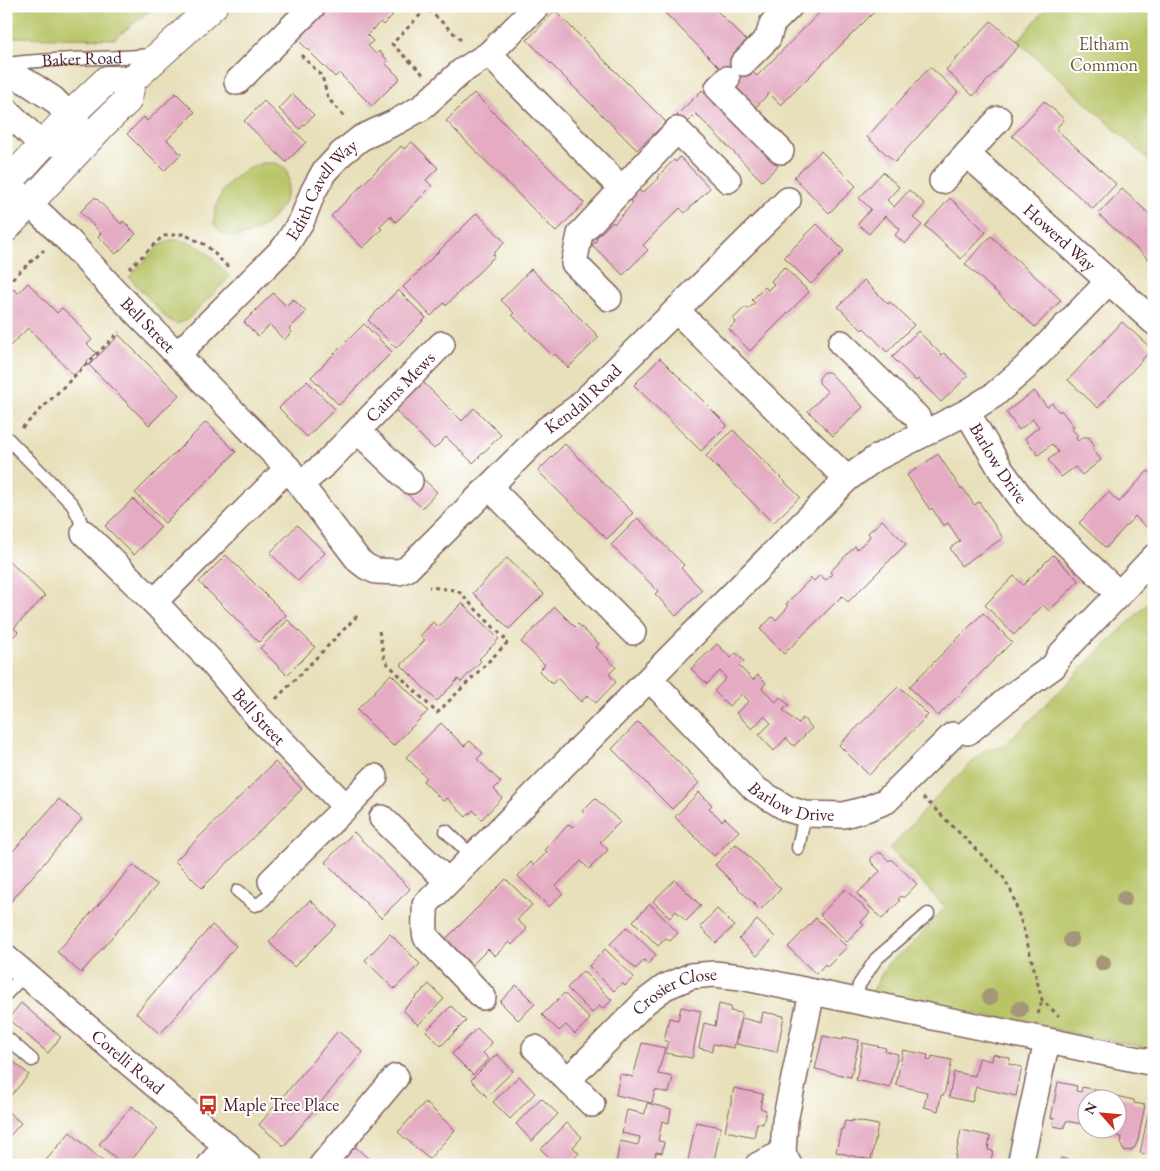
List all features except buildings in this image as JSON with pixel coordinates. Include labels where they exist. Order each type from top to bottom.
[{"type":"main road","points":[[6,228],[127,101],[132,80],[213,6]]},
{"type":"main road","points":[[7,184],[69,116],[107,80],[132,80]]},
{"type":"street","points":[[237,82],[313,6]]},
{"type":"street","name":"Edith Cavell Way","points":[[178,354],[285,247],[302,220],[313,192],[324,172],[342,152],[362,138],[421,108],[462,71],[484,56],[536,8]]},
{"type":"street","points":[[781,151],[718,88],[768,38],[772,24],[782,9]]},
{"type":"street","points":[[484,56],[622,188]]},
{"type":"street","name":"Baker Road","points":[[6,72],[27,82],[53,99],[91,137]]},
{"type":"street","points":[[6,110],[42,146],[91,137]]},
{"type":"street","points":[[942,181],[999,119]]},
{"type":"street","points":[[609,298],[574,263],[580,234],[677,130],[728,180]]},
{"type":"street","name":"Howerd Way","points":[[967,154],[1154,322]]},
{"type":"street","name":"Bell Street","points":[[7,184],[69,241],[137,314],[178,354],[294,476],[359,561],[376,571]]},
{"type":"street","name":"Kendall Road","points":[[376,571],[399,572],[407,568],[547,429],[577,408],[788,200]]},
{"type":"street","name":"Barlow Drive","points":[[484,997],[426,937],[424,925],[426,917],[425,905],[847,479],[876,458],[967,412],[994,395],[1025,368],[1108,280]]},
{"type":"street","points":[[677,311],[847,479]]},
{"type":"street","points":[[841,343],[917,417],[924,433]]},
{"type":"street","name":"Cairns Mews","points":[[294,476],[326,463],[442,344]]},
{"type":"street","name":"Barlow Drive","points":[[967,412],[1000,470],[1027,506],[1119,594]]},
{"type":"street","name":"Cairns Mews","points":[[358,431],[410,481]]},
{"type":"street","points":[[154,602],[294,476]]},
{"type":"street","points":[[489,487],[633,632]]},
{"type":"street","name":"Bell Street","points":[[84,533],[210,660],[258,717],[346,807]]},
{"type":"street","name":"Barlow Drive","points":[[650,679],[755,789],[788,809],[805,814],[844,815],[886,801],[961,734],[1054,666],[1060,655],[1154,557]]},
{"type":"street","points":[[271,881],[375,777]]},
{"type":"street","points":[[382,818],[447,881]]},
{"type":"street","name":"Corelli Road","points":[[16,966],[249,1165]]},
{"type":"street","name":"Crosier Close","points":[[568,1080],[644,1002],[665,987],[691,976],[714,974],[741,977],[1154,1063]]},
{"type":"street","points":[[758,1165],[786,1159],[785,1121],[812,992]]},
{"type":"street","points":[[1020,1165],[1047,1041]]},
{"type":"street","points":[[535,1048],[592,1104]]},
{"type":"street","points":[[322,1165],[396,1077]]},
{"type":"street","points":[[210,1165],[226,1145]]},
{"type":"lane","name":"Baker Road","points":[[6,64],[37,60],[91,60],[158,55]]},
{"type":"lane","points":[[8,439],[72,504],[84,533]]},
{"type":"lane","points":[[798,848],[805,814]]},
{"type":"lane","points":[[446,831],[473,857]]},
{"type":"lane","points":[[238,891],[255,904],[259,904],[271,892],[271,881]]},
{"type":"lane","points":[[856,1001],[860,985],[876,958],[928,914]]},
{"type":"lane","points":[[6,994],[16,966]]},
{"type":"lane","points":[[6,1037],[32,1060]]},
{"type":"path","points":[[440,91],[392,44],[427,8],[484,56]]},
{"type":"path","points":[[282,37],[322,76],[328,98],[346,119]]},
{"type":"path","points":[[112,288],[139,258],[163,236],[182,234],[206,245],[247,286]]},
{"type":"path","points":[[6,284],[46,248],[42,243]]},
{"type":"path","points":[[8,439],[137,314]]},
{"type":"path","points":[[379,631],[385,661],[437,713],[508,642],[459,592],[428,587]]},
{"type":"path","points":[[258,717],[358,615]]},
{"type":"path","points":[[928,802],[1002,875],[1012,893],[1026,934],[1042,1000],[1074,1030],[1078,1048]]},
{"type":"path","points":[[6,1153],[20,1165]]},
{"type":"green space","points":[[6,6],[156,6],[114,39],[6,37]]},
{"type":"green space","name":"Eltham Common","points":[[1048,6],[1154,6],[1154,165],[1018,41]]},
{"type":"green space","points":[[262,163],[277,163],[286,169],[289,184],[285,199],[265,225],[251,233],[237,236],[224,234],[214,224],[217,203],[221,194],[234,178]]},
{"type":"green space","points":[[171,240],[198,246],[230,277],[187,320],[177,324],[167,319],[129,277],[159,246]]},
{"type":"green space","points":[[1154,597],[1154,1049],[871,994],[888,963],[911,946],[945,907],[890,849],[936,797],[985,750],[1006,744]]},
{"type":"place","name":"Maple Tree Place","points":[[208,1105]]}]
